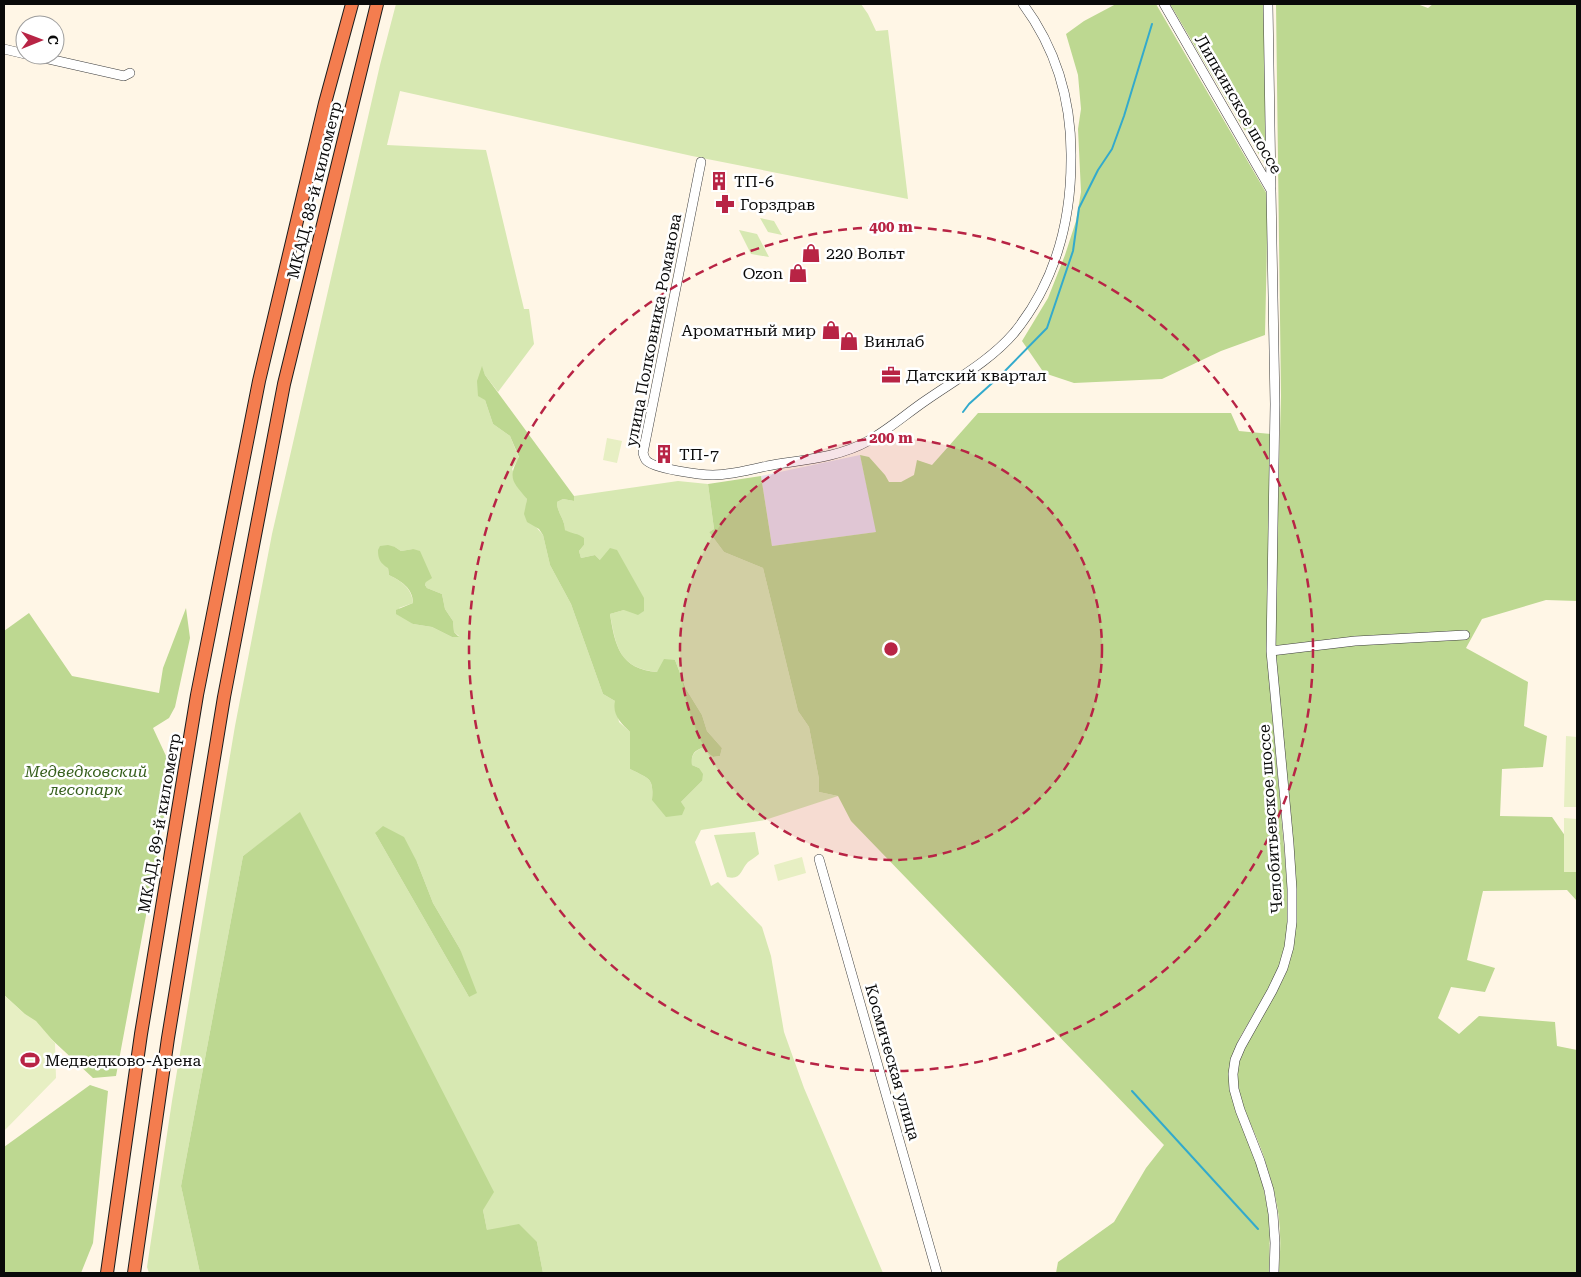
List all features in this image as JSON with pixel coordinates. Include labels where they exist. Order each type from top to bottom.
[{"type":"highway","name":"МКАД, 88-й километр","points":[[259,381],[321,122],[352,4]]},
{"type":"highway","name":"МКАД, 88-й километр","points":[[134,1273],[166,1048],[224,697],[284,384],[376,4]]},
{"type":"highway","name":"МКАД, 89-й километр","points":[[107,1273],[139,1043],[168,864],[197,695],[259,381]]},
{"type":"street","name":"улица Полковника Романова","points":[[701,162],[644,453],[645,460],[667,469],[714,475],[839,453],[868,441],[1000,347],[1028,313],[1043,290],[1054,266],[1063,234],[1071,178],[1072,142],[1068,110],[1059,72],[1048,43],[1023,4]]},
{"type":"street","name":"Липкинское шоссе","points":[[1164,4],[1271,190],[1275,404]]},
{"type":"street","points":[[1268,4],[1271,190]]},
{"type":"street","points":[[65,63],[124,76],[130,73]]},
{"type":"street","name":"Челобитьевское шоссе","points":[[1274,1273],[1275,1243],[1269,1190],[1240,1110],[1234,1089],[1233,1074],[1235,1060],[1241,1046],[1283,968],[1289,947],[1292,922],[1290,844],[1271,651],[1275,404]]},
{"type":"street","points":[[1271,651],[1355,640],[1465,635]]},
{"type":"street","name":"Космическая улица","points":[[819,858],[937,1273]]},
{"type":"shaded area","points":[[860,455],[877,532],[772,546],[761,476]]},
{"type":"green space","points":[[396,4],[861,4],[876,31],[888,30],[908,199],[692,156],[400,91],[387,145],[486,150],[524,309],[529,309],[534,344],[498,392],[485,375],[482,367],[485,400],[493,424],[510,436],[519,458],[512,469],[527,499],[525,514],[543,535],[550,565],[571,604],[603,694],[615,701],[619,722],[630,732],[630,769],[649,780],[652,787],[652,800],[681,802],[702,781],[699,768],[692,765],[692,757],[696,751],[702,748],[713,757],[720,756],[722,748],[707,731],[702,715],[686,689],[675,660],[657,672],[634,666],[622,654],[617,646],[610,614],[624,610],[600,560],[595,555],[581,558],[579,551],[584,545],[565,530],[557,502],[563,499],[574,501],[574,496],[678,481],[708,484],[714,529],[709,532],[724,552],[763,568],[798,711],[809,727],[819,779],[819,792],[838,796],[765,820],[701,830],[695,842],[711,886],[718,882],[762,927],[771,956],[784,1032],[804,1088],[883,1273],[543,1273],[537,1242],[487,1230],[483,1210],[300,813],[243,856],[181,1186],[200,1273],[149,1273],[147,1267],[172,1101],[235,726],[272,534],[380,65]],"holes":[[[395,547],[401,551],[413,549],[426,582],[425,585],[427,588],[442,594],[445,609],[453,621],[454,632],[459,636],[452,637],[432,627],[413,624],[399,608],[413,603],[408,589],[389,575],[388,568]],[[375,833],[417,862],[433,903],[460,949],[469,997]]]},
{"type":"green space","points":[[1116,4],[1156,4],[1268,196],[1265,335],[1221,351],[1162,379],[1074,383],[1044,373],[1022,341],[1048,298],[1076,221],[1081,192],[1078,129],[1081,109],[1078,75],[1066,34],[1084,21]]},
{"type":"green space","points":[[1170,4],[1267,4],[1268,157],[1264,163]]},
{"type":"green space","points":[[1276,4],[1417,4],[1428,8],[1433,4],[1577,4],[1577,601],[1546,600],[1482,619],[1466,648],[1528,682],[1524,726],[1547,736],[1543,767],[1502,769],[1500,816],[1552,817],[1577,853],[1577,901],[1567,890],[1483,891],[1467,960],[1495,968],[1485,992],[1451,987],[1438,1018],[1459,1034],[1479,1016],[1555,1022],[1557,1046],[1577,1050],[1577,1273],[1279,1273],[1280,1225],[1275,1196],[1261,1147],[1247,1116],[1240,1094],[1237,1074],[1244,1048],[1276,993],[1288,967],[1294,942],[1297,900],[1274,647],[1281,396]]},
{"type":"green space","points":[[760,218],[774,221],[782,235],[768,232]]},
{"type":"green space","points":[[739,230],[757,234],[769,257],[751,254]]},
{"type":"green space","points":[[482,366],[485,375],[574,496],[574,501],[563,499],[557,502],[557,506],[565,530],[584,538],[584,545],[579,551],[581,558],[595,555],[600,560],[610,548],[617,550],[644,598],[644,611],[638,615],[624,610],[610,614],[617,646],[622,654],[627,661],[635,666],[657,672],[664,659],[675,660],[686,689],[702,715],[707,731],[722,748],[720,756],[713,757],[702,748],[693,754],[692,765],[699,768],[703,774],[702,781],[681,802],[685,808],[682,815],[666,817],[652,800],[652,787],[649,780],[630,769],[630,732],[616,715],[615,701],[603,694],[571,604],[550,565],[543,535],[539,529],[527,522],[524,514],[527,499],[513,480],[513,470],[519,457],[510,436],[493,424],[485,400],[478,396],[477,381]]},
{"type":"green space","points":[[978,413],[1231,413],[1239,431],[1271,434],[1267,653],[1288,893],[1287,940],[1278,972],[1239,1039],[1232,1061],[1230,1081],[1260,1172],[1270,1220],[1269,1273],[1056,1273],[1058,1262],[1114,1222],[1146,1168],[1164,1145],[851,821],[838,796],[819,792],[819,779],[809,727],[798,711],[763,568],[724,552],[709,532],[714,529],[708,484],[761,476],[772,546],[876,532],[860,455],[869,457],[889,482],[901,482],[914,475],[917,460],[932,465]]},
{"type":"green space","points":[[607,438],[622,441],[617,463],[603,460]]},
{"type":"green space","points":[[388,545],[401,551],[413,549],[420,551],[432,578],[425,585],[427,588],[442,594],[445,609],[453,621],[454,632],[459,637],[452,637],[432,627],[413,624],[396,614],[396,610],[413,603],[409,589],[389,575],[388,568],[378,556],[380,546]]},
{"type":"green space","name":"Медведковский лесопарк","points":[[186,608],[190,638],[175,707],[169,718],[153,728],[173,771],[116,1076],[93,1078],[4,995],[4,631],[29,613],[72,676],[159,693],[163,668]]},
{"type":"green space","points":[[1566,736],[1577,737],[1577,807],[1564,807]]},
{"type":"green space","points":[[300,812],[494,1192],[483,1210],[487,1230],[519,1224],[537,1242],[543,1273],[200,1273],[181,1186],[243,856]]},
{"type":"green space","points":[[1564,818],[1577,819],[1577,872],[1564,872]]},
{"type":"green space","points":[[383,826],[404,837],[417,862],[433,903],[460,949],[477,993],[469,997],[375,833]]},
{"type":"green space","points":[[755,832],[759,854],[748,862],[738,876],[727,877],[714,835]]},
{"type":"green space","points":[[802,857],[806,873],[778,881],[774,865]]},
{"type":"green space","name":"Медведково-Арена","points":[[4,995],[25,1014],[36,1021],[55,1043],[56,1078],[4,1131]]},
{"type":"green space","points":[[90,1085],[108,1091],[93,1243],[81,1273],[4,1273],[4,1147]]},
{"type":"waterway","points":[[963,412],[1047,328],[1073,251],[1079,208],[1098,170],[1112,149],[1152,24]]},
{"type":"waterway","points":[[1132,1091],[1258,1229]]},
{"type":"place","name":"ТП-6","points":[[719,181]]},
{"type":"place","name":"Горздрав","points":[[725,204]]},
{"type":"place","name":"220 Вольт","points":[[811,253]]},
{"type":"place","name":"Ozon","points":[[798,273]]},
{"type":"place","name":"Ароматный мир","points":[[831,330]]},
{"type":"place","name":"Винлаб","points":[[849,341]]},
{"type":"place","name":"Датский квартал","points":[[891,375]]},
{"type":"place","name":"ТП-7","points":[[664,454]]},
{"type":"place","name":"Медведково-Арена","points":[[30,1060]]}]
